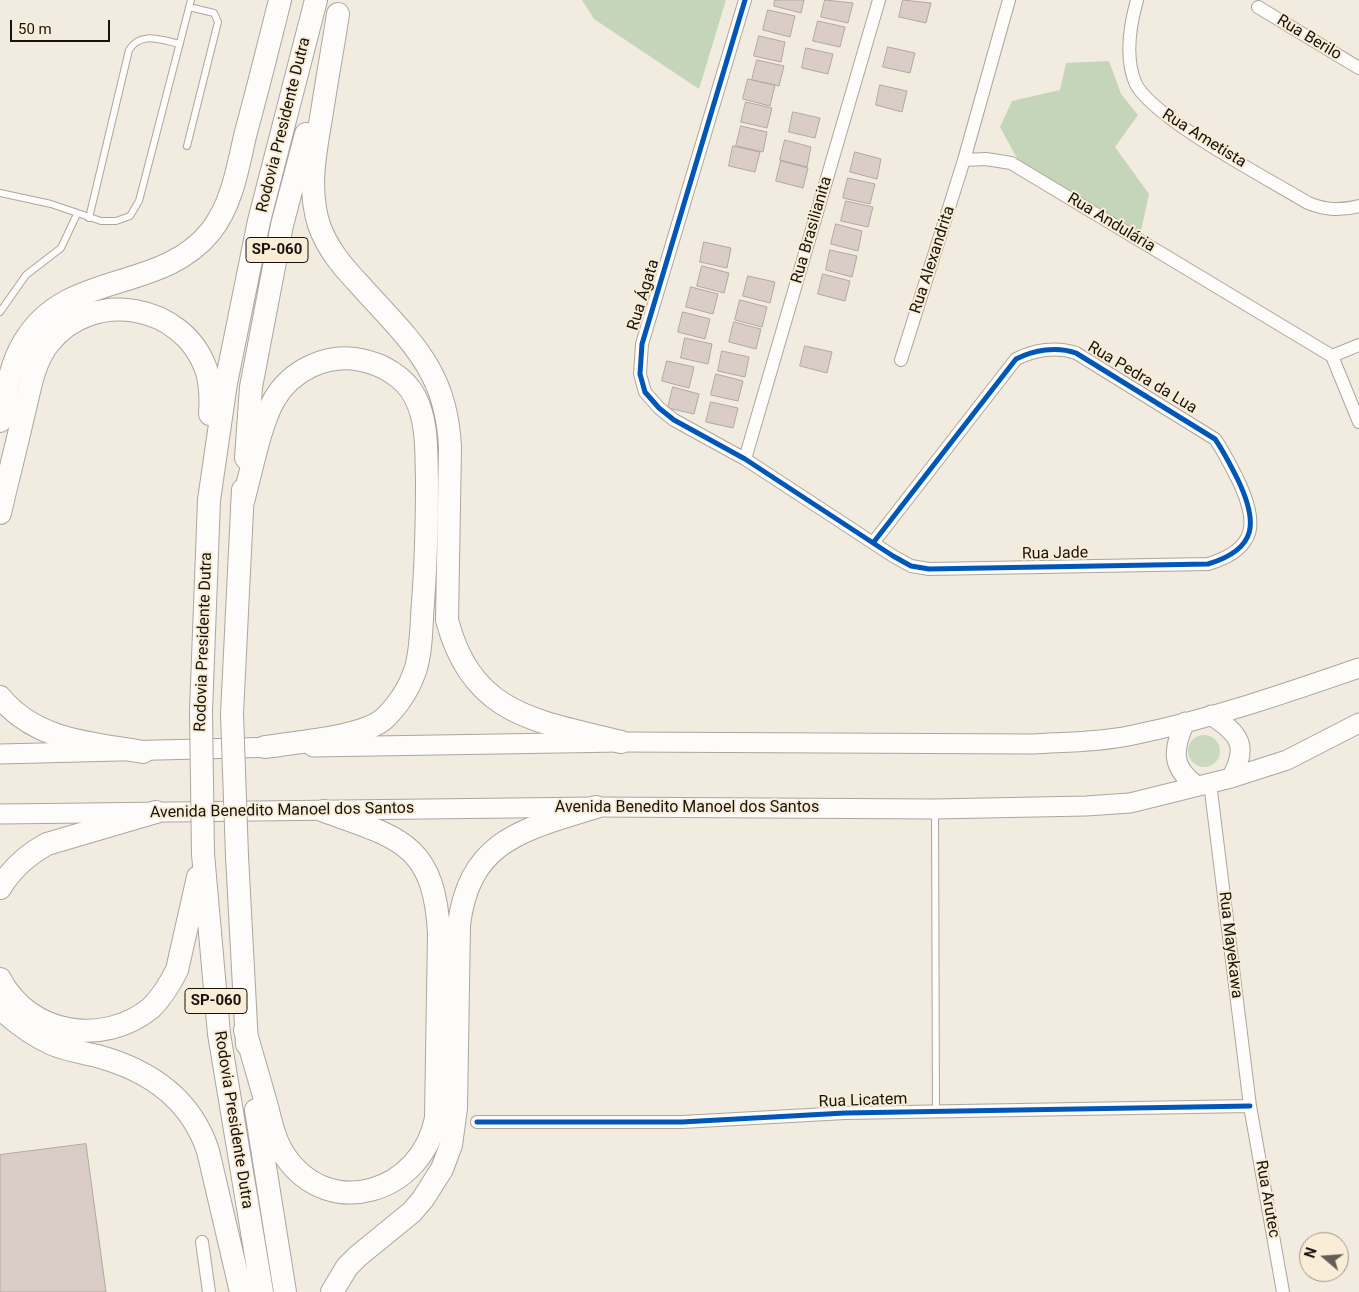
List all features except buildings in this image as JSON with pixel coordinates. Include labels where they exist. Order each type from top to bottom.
[{"type":"highway","name":"Rodovia Presidente Dutra","points":[[262,1292],[219,1034],[203,854],[201,711],[209,500],[226,383],[241,302],[262,211],[316,0]]},
{"type":"highway","points":[[0,421],[17,356],[31,331],[50,311],[86,291],[165,267],[191,251],[212,230],[230,194],[274,4]]},
{"type":"highway","name":"Rodovia Presidente Dutra","points":[[285,1292],[260,1146],[245,1030],[236,856],[232,714],[242,504],[251,387],[282,226],[340,7]]},
{"type":"highway","points":[[340,7],[314,167],[313,197],[319,226],[332,252],[421,352],[443,397],[450,448],[447,620],[454,646],[468,673],[488,694],[513,710],[530,719],[621,742]]},
{"type":"highway","points":[[0,513],[33,378],[42,354],[58,333],[80,318],[106,310],[119,309],[146,312],[168,322],[187,338],[201,358],[206,370],[211,394],[209,500]]},
{"type":"highway","points":[[242,504],[269,411],[281,390],[299,373],[320,362],[344,358],[356,359],[374,364],[390,372],[400,379],[416,398],[426,440],[428,539],[415,670],[402,699],[383,719],[351,733],[265,747]]},
{"type":"highway","points":[[0,697],[28,723],[53,735],[143,752]]},
{"type":"highway","points":[[332,1292],[348,1267],[358,1256],[412,1212],[423,1199],[442,1169],[449,1151],[454,1133],[456,1108],[459,925],[464,896],[470,882],[486,858],[509,838],[535,826],[596,807]]},
{"type":"highway","points":[[245,1030],[274,1134],[286,1157],[303,1175],[314,1182],[337,1190],[362,1192],[386,1185],[397,1179],[407,1172],[424,1153],[430,1142],[436,1118],[439,933],[437,903],[428,877],[415,856],[403,844],[391,836],[324,811]]},
{"type":"highway","points":[[0,888],[20,862],[47,844],[156,812]]},
{"type":"highway","points":[[0,979],[19,1005],[36,1018],[56,1027],[78,1031],[100,1031],[128,1022],[140,1015],[162,996],[177,970],[203,854]]},
{"type":"highway","points":[[0,1008],[21,1026],[50,1043],[98,1056],[152,1078],[187,1108],[201,1130],[208,1151],[241,1292]]},
{"type":"main road","points":[[0,754],[143,752],[265,747],[377,748],[621,742],[1034,744],[1080,742],[1132,735],[1211,716],[1256,704],[1359,668]]},
{"type":"main road","points":[[1211,716],[1231,729],[1239,741],[1241,756],[1231,778]]},
{"type":"main road","points":[[1185,722],[1177,741],[1175,753],[1177,764],[1184,775],[1204,784]]},
{"type":"main road","name":"Avenida Benedito Manoel dos Santos","points":[[0,814],[596,807],[935,809],[1086,806],[1130,802],[1231,778],[1287,760],[1359,723]]},
{"type":"street","name":"Rua Ágata","points":[[745,0],[642,344],[640,374],[645,392],[659,408],[674,420],[745,459],[872,544]]},
{"type":"street","name":"Rua Brasilianita","points":[[745,459],[878,0]]},
{"type":"street","points":[[964,160],[1009,0]]},
{"type":"street","name":"Rua Ametista","points":[[1137,0],[1129,40],[1135,82],[1148,102],[1171,120],[1308,203],[1326,210],[1346,210],[1359,206]]},
{"type":"street","name":"Rua Berilo","points":[[1258,7],[1359,68]]},
{"type":"street","name":"Rua Andulária","points":[[964,160],[986,159],[1011,164],[1332,356]]},
{"type":"street","name":"Rua Alexandrita","points":[[901,360],[964,160]]},
{"type":"street","points":[[1359,344],[1332,356],[1359,422]]},
{"type":"street","name":"Rua Pedra da Lua","points":[[872,544],[1016,359],[1026,354],[1045,350],[1067,350],[1076,353],[1215,439],[1225,454],[1247,499],[1252,515],[1250,531],[1240,548]]},
{"type":"street","name":"Rua Jade","points":[[872,544],[910,566],[929,569],[1208,564],[1226,558],[1240,548]]},
{"type":"street","name":"Rua Mayekawa","points":[[1204,784],[1250,1106]]},
{"type":"street","name":"Rua Licatem","points":[[476,1122],[682,1122],[845,1113],[1250,1106]]},
{"type":"street","name":"Rua Arutec","points":[[1250,1106],[1283,1292]]},
{"type":"street","points":[[202,1242],[209,1292]]},
{"type":"lane","points":[[0,193],[51,204],[89,218],[116,221],[130,216],[139,201],[190,3],[214,13],[218,22],[187,146]]},
{"type":"lane","points":[[89,218],[129,50],[138,40],[150,38],[180,44]]},
{"type":"lane","points":[[0,312],[26,274],[61,248],[77,214]]},
{"type":"lane","points":[[935,809],[936,1112]]},
{"type":"green space","points":[[582,0],[726,0],[699,89],[594,19]]},
{"type":"green space","points":[[1109,61],[1121,94],[1138,115],[1115,147],[1149,194],[1140,236],[1019,162],[1000,127],[1012,101],[1060,90],[1066,63]]},
{"type":"green space","points":[[1204,735],[1216,739],[1220,751],[1216,763],[1204,767],[1192,763],[1188,751],[1192,739]]},
{"type":"cycle path","points":[[745,0],[642,344],[640,374],[645,392],[659,408],[674,420],[745,459],[893,556],[911,566],[929,569],[1208,564],[1224,558],[1237,550],[1245,542],[1249,532],[1250,521],[1245,495],[1215,439],[1076,353],[1053,349],[1030,353],[1016,359],[873,543]]},
{"type":"cycle path","points":[[477,1122],[682,1122],[845,1113],[1250,1106]]}]
